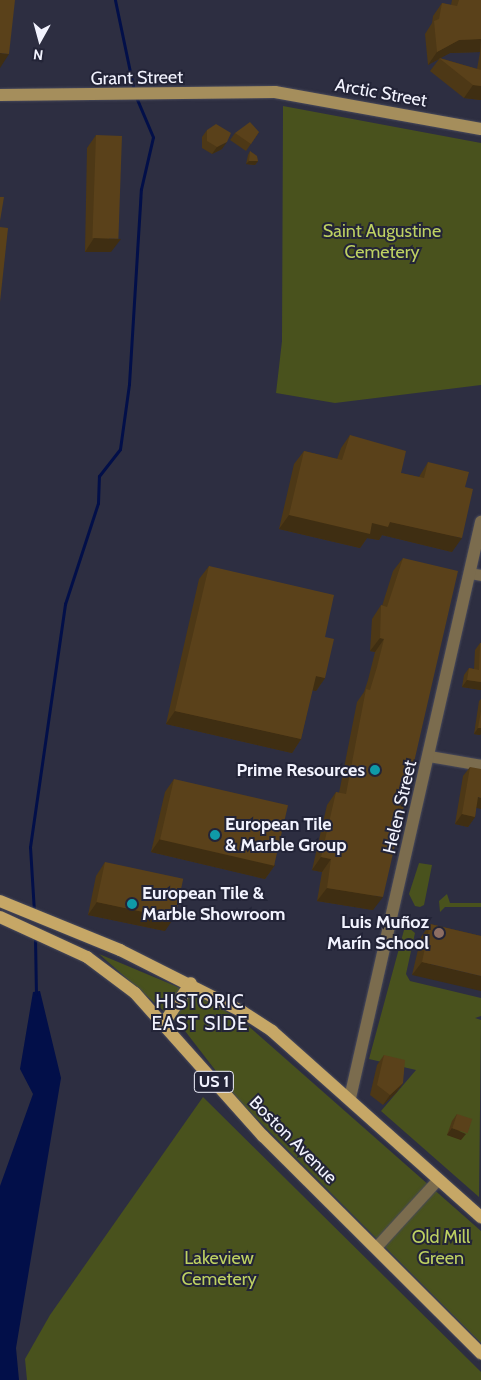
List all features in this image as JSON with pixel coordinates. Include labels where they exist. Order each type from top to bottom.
[{"type":"main road","name":"Grant Street","points":[[0,95],[149,96],[275,92]]},
{"type":"main road","name":"Arctic Street","points":[[275,92],[481,129]]},
{"type":"main road","points":[[2,901],[191,983],[272,1031],[350,1098],[481,1217]]},
{"type":"main road","name":"Boston Avenue","points":[[2,917],[40,933],[104,968],[164,1023],[232,1104],[481,1353]]},
{"type":"main road","points":[[164,1023],[191,983]]},
{"type":"street","name":"Helen Street","points":[[350,1098],[429,756],[475,574],[481,522]]},
{"type":"street","points":[[429,756],[481,765]]},
{"type":"street","points":[[376,1247],[438,1179]]},
{"type":"green space","name":"Saint Augustine Cemetery","points":[[283,106],[481,143],[481,385],[335,403],[276,393],[282,341]]},
{"type":"green space","points":[[419,863],[432,865],[424,905],[420,907],[415,906],[409,894]]},
{"type":"green space","points":[[447,894],[450,903],[481,903],[481,907],[445,907],[440,912],[439,901]]},
{"type":"green space","points":[[409,928],[415,933],[406,974],[410,981],[481,998],[481,1016],[475,1018],[481,1020],[479,1197],[381,1111],[416,1070],[369,1059],[404,930]]},
{"type":"green space","name":"Old Mill Green","points":[[99,954],[204,998],[245,1023],[481,1231],[481,1343],[239,1101],[182,1027]]},
{"type":"green space","name":"Lakeview Cemetery","points":[[203,1097],[481,1372],[481,1380],[27,1380],[25,1359],[50,1315]]},
{"type":"shaded area","points":[[40,991],[61,1078],[16,1348],[19,1380],[0,1380],[0,1186],[33,1094],[20,1069],[33,992]]},
{"type":"building","points":[[0,0],[15,0],[9,54],[0,53]]},
{"type":"building","points":[[459,0],[481,0],[481,39],[459,40],[437,52],[434,21],[439,19],[442,3],[457,6]]},
{"type":"building","points":[[439,58],[481,70],[481,86],[473,85]]},
{"type":"building","points":[[250,122],[259,132],[251,144],[235,133]]},
{"type":"building","points":[[216,124],[231,133],[227,142],[217,147],[207,141],[207,130]]},
{"type":"building","points":[[96,135],[122,136],[118,239],[92,238]]},
{"type":"building","points":[[250,151],[257,156],[258,161],[249,161]]},
{"type":"building","points":[[0,197],[4,197],[0,221]]},
{"type":"building","points":[[0,227],[8,228],[0,302]]},
{"type":"building","points":[[350,435],[406,451],[401,473],[424,478],[428,462],[469,472],[465,487],[473,489],[462,538],[390,522],[388,527],[372,523],[370,534],[289,515],[304,451],[342,460]]},
{"type":"building","points":[[403,558],[458,571],[383,897],[327,888],[331,859],[321,857],[336,792],[346,794],[366,689],[370,690],[384,639],[380,638],[381,605],[387,607]]},
{"type":"building","points":[[209,566],[334,595],[325,637],[334,639],[325,678],[316,676],[301,739],[175,711]]},
{"type":"building","points":[[480,643],[481,682],[467,680],[469,668],[479,670]]},
{"type":"building","points":[[481,711],[481,728],[478,728]]},
{"type":"building","points":[[470,767],[481,769],[481,798],[478,797],[475,817],[462,814]]},
{"type":"building","name":"European Tile & Marble Group","points":[[174,779],[288,805],[274,866],[160,839]]},
{"type":"building","points":[[105,862],[183,879],[175,919],[96,902]]},
{"type":"building","points":[[430,924],[481,936],[481,976],[422,962]]},
{"type":"building","points":[[384,1055],[405,1060],[403,1083],[390,1095],[377,1085]]},
{"type":"building","points":[[457,1114],[472,1119],[468,1133],[452,1128]]},
{"type":"waterway","points":[[115,0],[134,91]]},
{"type":"waterway","points":[[34,912],[30,847],[65,604],[98,503],[99,476],[120,449],[129,384],[141,189],[153,137],[136,97]]},
{"type":"waterway","points":[[35,938],[36,994]]},
{"type":"place","name":"Prime Resources","points":[[375,770]]},
{"type":"place","name":"European Tile & Marble Group","points":[[215,835]]},
{"type":"place","name":"European Tile & Marble Showroom","points":[[132,904]]},
{"type":"place","name":"Luis Muñoz Marín School","points":[[439,933]]},
{"type":"district","name":"HISTORIC EAST SIDE","points":[[200,1013]]}]
